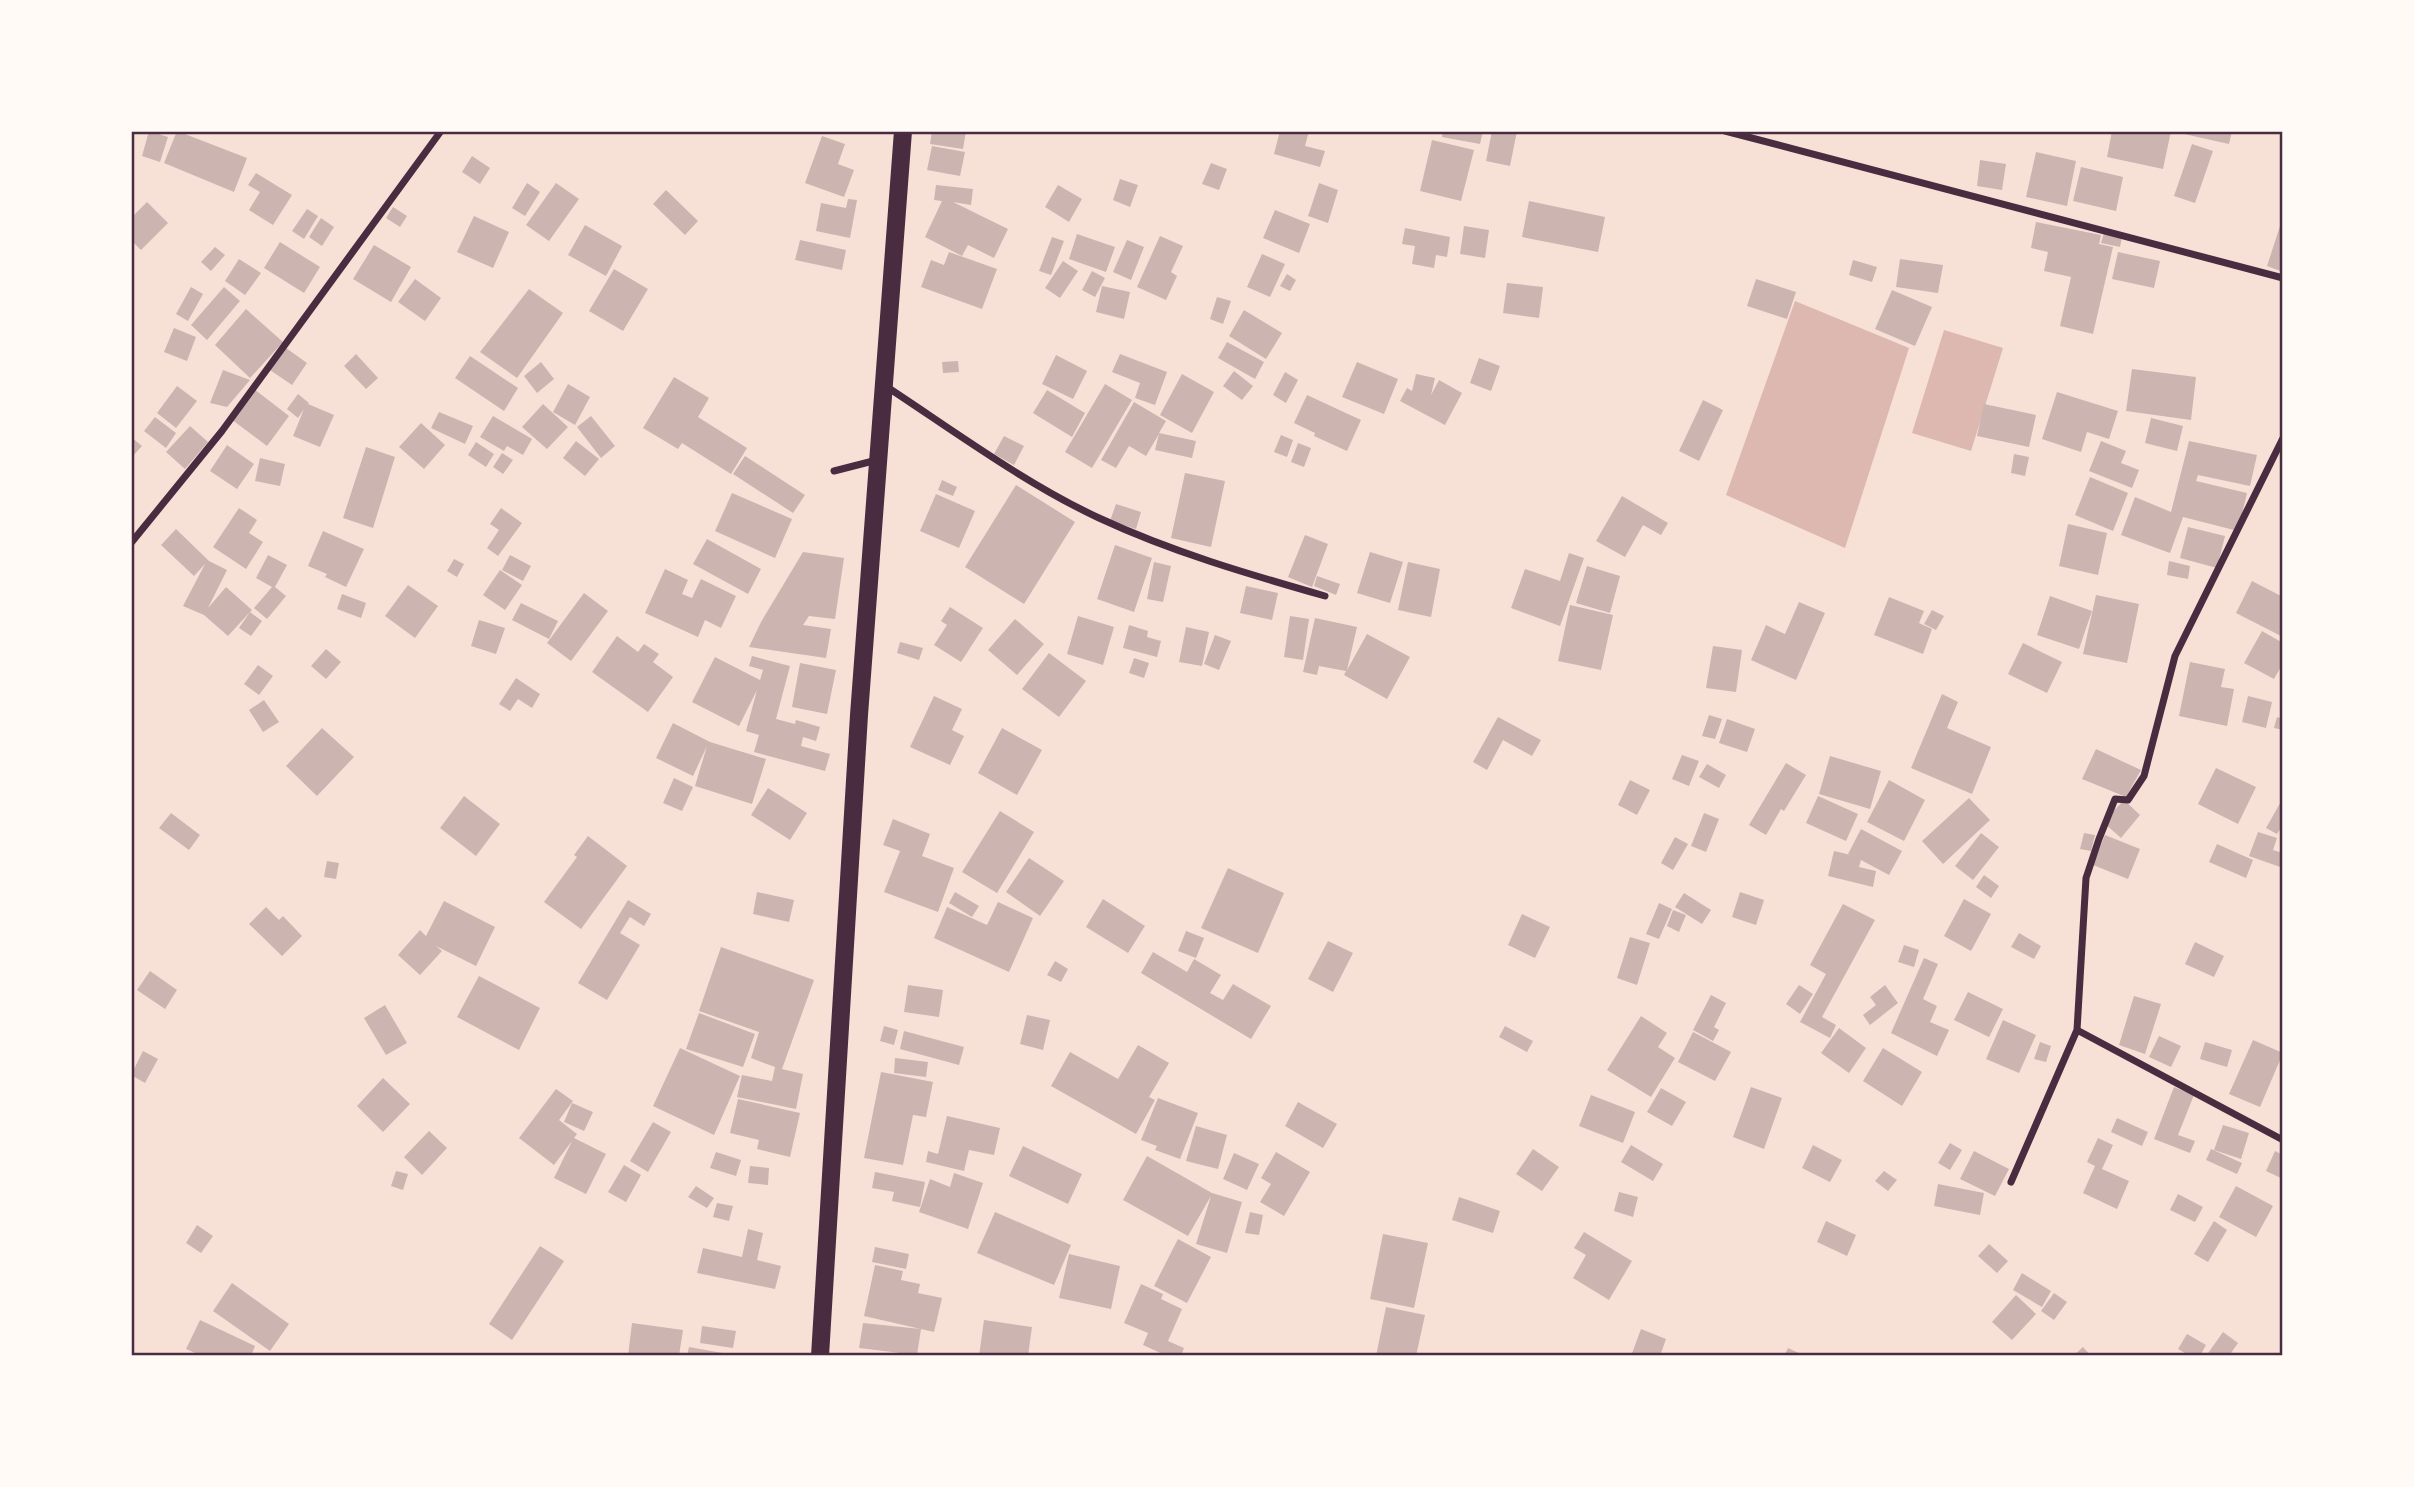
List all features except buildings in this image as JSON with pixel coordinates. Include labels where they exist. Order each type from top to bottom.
[{"type":"main road","points":[[820,1356],[859,715],[903,131]]},
{"type":"street","points":[[131,543],[222,430],[441,131]]},
{"type":"street","points":[[1725,131],[2283,278]]},
{"type":"street","points":[[884,385],[1020,474],[1098,518],[1195,558],[1325,596]]},
{"type":"street","points":[[2011,1182],[2077,1030],[2086,878],[2099,839],[2115,799],[2128,800],[2144,776],[2175,656],[2283,438]]},
{"type":"street","points":[[834,471],[878,460]]},
{"type":"street","points":[[2077,1030],[2283,1140]]},
{"type":"shaded area","points":[[1795,301],[1909,348],[1845,548],[1726,495]]},
{"type":"shaded area","points":[[1944,330],[2003,348],[1971,451],[1912,433]]}]
